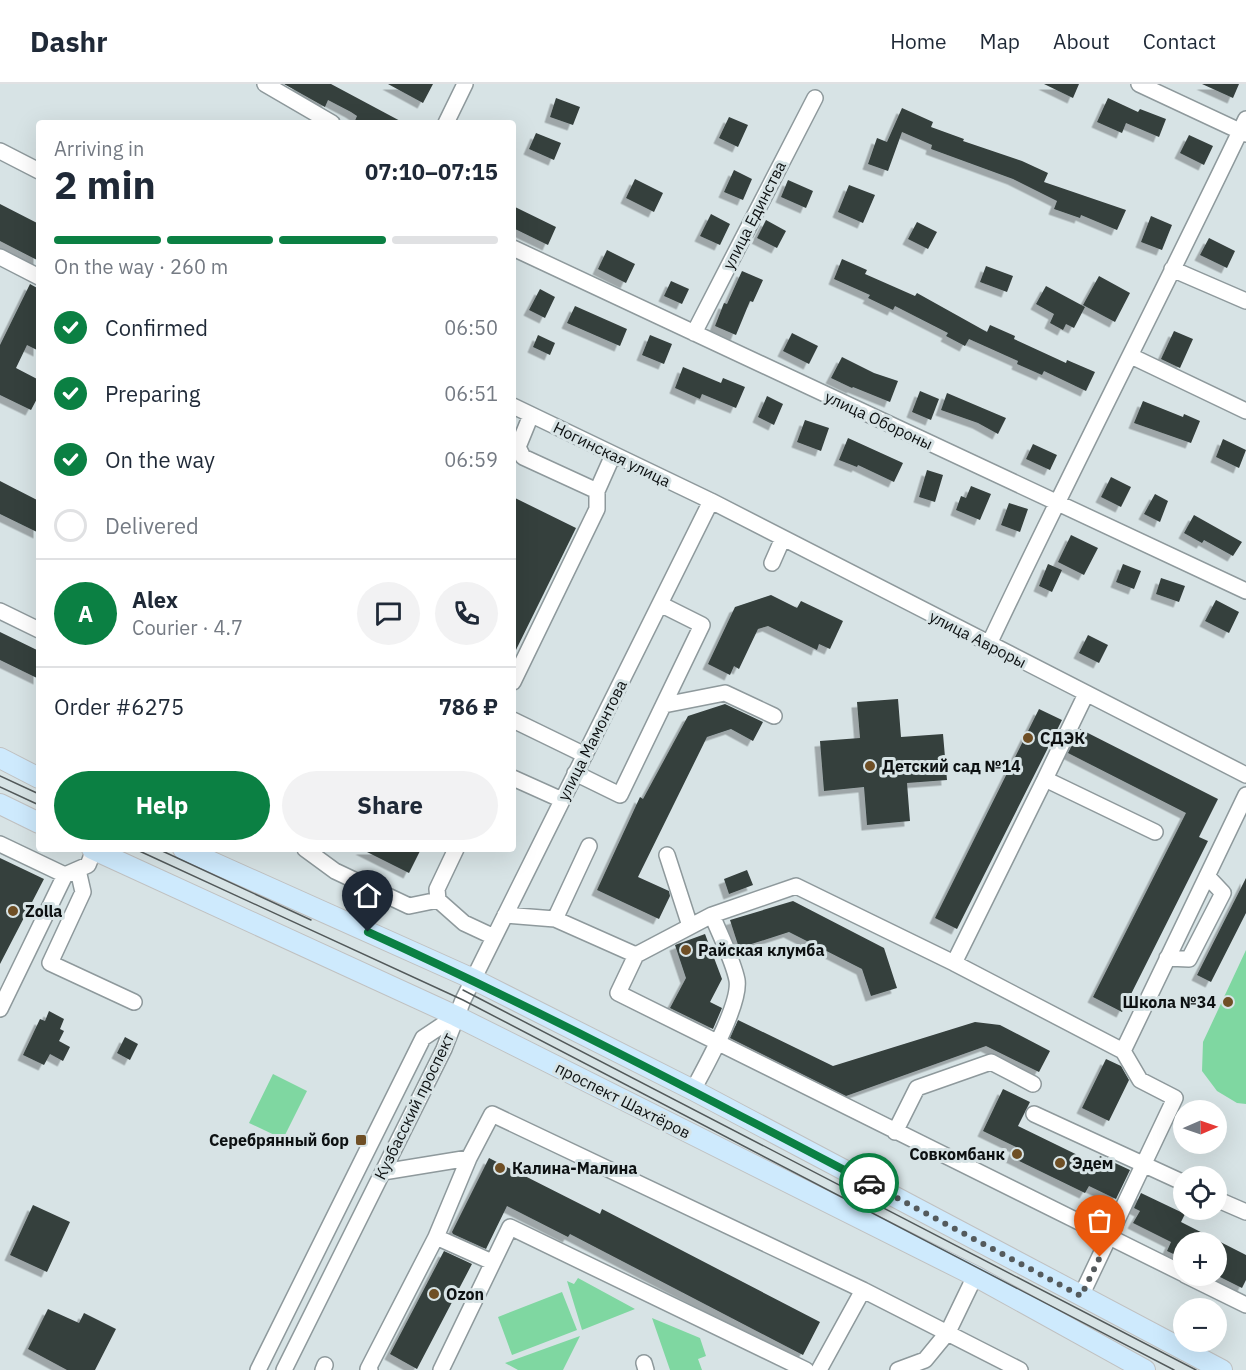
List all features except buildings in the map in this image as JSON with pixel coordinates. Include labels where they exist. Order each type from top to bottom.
[{"type":"main road","points":[[0,758],[36,776]]},
{"type":"main road","points":[[0,804],[36,822]]},
{"type":"main road","name":"проспект Шахтёров","points":[[97,852],[456,1016],[975,1276],[1145,1370]]},
{"type":"main road","points":[[190,852],[473,980],[693,1090],[1222,1370]]},
{"type":"street","points":[[265,84],[327,120]]},
{"type":"street","points":[[447,120],[465,84]]},
{"type":"street","points":[[989,644],[1056,502],[1244,128],[1139,84]]},
{"type":"street","name":"улица Единства","points":[[694,333],[815,98]]},
{"type":"street","points":[[0,151],[36,169]]},
{"type":"street","name":"улица Обороны","points":[[516,249],[1246,591]]},
{"type":"street","points":[[0,257],[36,275]]},
{"type":"street","points":[[1172,269],[1246,301]]},
{"type":"street","points":[[1131,356],[1246,411]]},
{"type":"street","points":[[519,413],[518,447],[523,457],[597,491]]},
{"type":"street","name":"Ногинская улица","points":[[519,413],[711,501]]},
{"type":"street","points":[[516,676],[597,509],[597,491],[613,455]]},
{"type":"street","name":"улица Авроры","points":[[711,501],[1246,775]]},
{"type":"street","name":"улица Мамонтова","points":[[456,1016],[711,501]]},
{"type":"street","points":[[772,563],[783,538]]},
{"type":"street","points":[[575,773],[620,795],[702,625],[660,603]]},
{"type":"street","points":[[0,611],[36,629]]},
{"type":"street","points":[[664,705],[725,693],[774,716]]},
{"type":"street","points":[[954,963],[1086,694]]},
{"type":"street","points":[[516,721],[585,755]]},
{"type":"street","points":[[516,779],[562,800]]},
{"type":"street","points":[[1046,779],[1155,832]]},
{"type":"street","points":[[1122,1051],[1246,795]]},
{"type":"street","points":[[0,843],[71,873],[83,892],[50,963],[134,1002]]},
{"type":"street","points":[[555,919],[589,846]]},
{"type":"street","points":[[0,1009],[71,873],[88,865],[92,852]]},
{"type":"street","points":[[309,852],[335,871],[409,906],[438,900]]},
{"type":"street","points":[[454,852],[436,889],[438,900],[464,923],[494,937]]},
{"type":"street","points":[[668,855],[690,926]]},
{"type":"street","points":[[1167,958],[1189,959],[1223,893],[1207,876]]},
{"type":"street","points":[[1081,1296],[1109,1238],[1144,1165],[1175,1098],[1140,1080],[1122,1051],[954,963],[796,886],[712,915],[636,955],[618,993],[895,1132],[1109,1238],[1173,1270]]},
{"type":"street","points":[[505,915],[555,919],[636,955]]},
{"type":"street","points":[[693,1090],[717,1043],[737,993],[736,979],[712,915]]},
{"type":"street","points":[[1187,917],[1207,924]]},
{"type":"street","name":"Кузбасский проспект","points":[[284,1370],[444,1049],[456,1016]]},
{"type":"street","name":"Кузбасский проспект","points":[[258,1370],[423,1038],[456,1016]]},
{"type":"street","points":[[895,1132],[917,1088],[991,1062],[1032,1084]]},
{"type":"street","points":[[370,1370],[368,1369],[436,1237],[469,1158],[492,1114],[863,1290],[1020,1370]]},
{"type":"street","points":[[1034,1114],[1173,1178]]},
{"type":"street","points":[[383,1172],[469,1158]]},
{"type":"street","points":[[1227,1203],[1246,1212]]},
{"type":"street","points":[[441,1370],[510,1227],[806,1370]]},
{"type":"street","points":[[436,1237],[492,1262]]},
{"type":"street","points":[[898,1370],[925,1360],[948,1332],[975,1276]]},
{"type":"street","points":[[1207,1286],[1246,1305]]},
{"type":"street","points":[[819,1370],[863,1290]]},
{"type":"green space","name":"Школа №34","points":[[1246,950],[1246,1104],[1237,1103],[1217,1091],[1202,1071],[1203,1042]]},
{"type":"green space","points":[[273,1074],[307,1091],[283,1139],[249,1123]]},
{"type":"green space","points":[[578,1278],[635,1309],[582,1330],[567,1281],[574,1284]]},
{"type":"green space","points":[[562,1292],[577,1330],[512,1355],[498,1317]]},
{"type":"green space","points":[[652,1318],[700,1338],[706,1356],[698,1359],[702,1370],[670,1370]]},
{"type":"green space","points":[[580,1336],[563,1370],[518,1370],[505,1363]]},
{"type":"tram line","points":[[0,776],[36,793]]},
{"type":"tram line","points":[[0,787],[36,804]]},
{"type":"tram line","points":[[142,852],[463,1000],[1174,1370]]},
{"type":"tram line","points":[[164,852],[311,920]]},
{"type":"tram line","points":[[463,990],[1196,1370]]},
{"type":"way so far","points":[[869,1183],[1081,1296],[1100,1257]]},
{"type":"place","name":"СДЭК","points":[[1028,738]]},
{"type":"place","name":"Детский сад №14","points":[[870,766]]},
{"type":"place","name":"Zolla","points":[[13,911]]},
{"type":"place","name":"Райская клумба","points":[[686,950]]},
{"type":"place","name":"Школа №34","points":[[1228,1002]]},
{"type":"place","name":"Серебрянный бор","points":[[361,1140]]},
{"type":"place","name":"Совкомбанк","points":[[1017,1154]]},
{"type":"place","name":"Эдем","points":[[1060,1163]]},
{"type":"place","name":"Калина-Малина","points":[[500,1168]]},
{"type":"place","name":"Ozon","points":[[434,1294]]},
{"type":"route","points":[[368,932],[473,980],[693,1090],[869,1183]]}]
